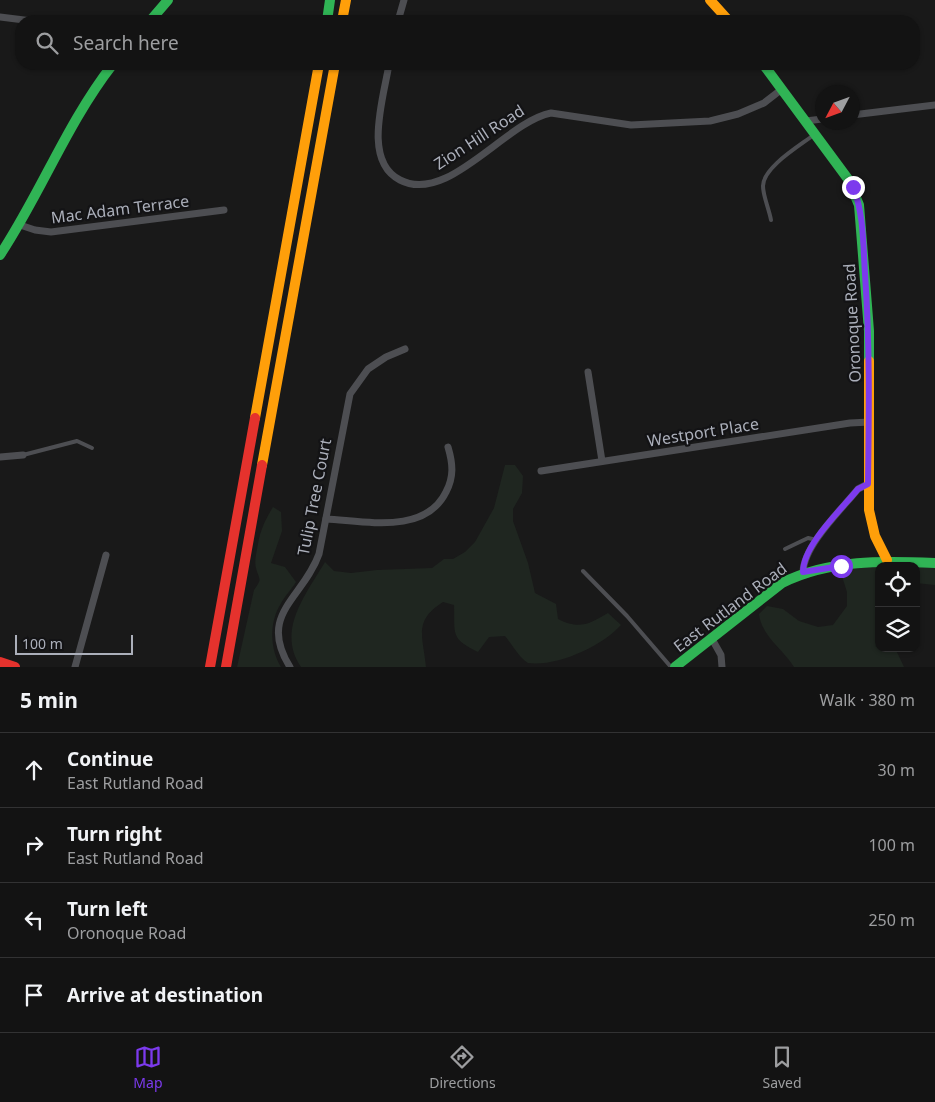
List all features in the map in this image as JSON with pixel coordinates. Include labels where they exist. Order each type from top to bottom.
[{"type":"main road","points":[[155,15],[168,0]]},
{"type":"main road","points":[[328,15],[330,0]]},
{"type":"main road","points":[[343,15],[346,0]]},
{"type":"main road","points":[[710,0],[724,15]]},
{"type":"main road","points":[[0,255],[20,225],[75,117],[104,70]]},
{"type":"main road","points":[[210,667],[318,70]]},
{"type":"main road","points":[[226,667],[334,70]]},
{"type":"main road","name":"Oronoque Road","points":[[768,70],[848,179],[859,205],[869,330],[870,422],[868,484],[872,525],[887,560]]},
{"type":"main road","points":[[887,560],[935,563]]},
{"type":"main road","name":"East Rutland Road","points":[[675,667],[782,583],[803,572],[887,560]]},
{"type":"main road","points":[[0,662],[15,667]]},
{"type":"street","points":[[400,15],[404,0]]},
{"type":"street","points":[[0,16],[15,18]]},
{"type":"street","name":"Zion Hill Road","points":[[389,70],[380,124],[379,157],[388,172],[396,178],[414,185],[433,184],[443,179],[483,155],[538,116],[551,113],[631,125],[710,121],[738,114],[764,103],[782,89]]},
{"type":"street","points":[[860,115],[935,105]]},
{"type":"street","points":[[806,121],[815,120]]},
{"type":"street","name":"Mac Adam Terrace","points":[[20,225],[35,230],[51,232],[224,210]]},
{"type":"street","name":"Tulip Tree Court","points":[[290,667],[279,641],[280,620],[289,601],[315,565],[326,519],[350,394],[368,369],[386,357],[406,350]]},
{"type":"street","points":[[588,372],[602,461]]},
{"type":"street","name":"Westport Place","points":[[541,471],[850,422],[870,422]]},
{"type":"street","points":[[326,519],[395,522],[423,516],[438,505],[449,487],[452,467],[448,447]]},
{"type":"street","points":[[0,457],[23,455]]},
{"type":"street","name":"East Rutland Road","points":[[803,572],[805,558],[817,540],[858,489],[868,484]]},
{"type":"street","points":[[75,667],[106,555]]},
{"type":"street","points":[[712,639],[721,655],[722,667]]},
{"type":"lane","points":[[771,220],[763,186],[764,178],[777,163],[815,134]]},
{"type":"lane","points":[[23,455],[76,442],[92,448]]},
{"type":"lane","points":[[785,549],[808,538],[817,540]]},
{"type":"lane","points":[[583,571],[627,616],[671,667]]},
{"type":"shaded area","points":[[505,465],[515,465],[523,476],[522,493],[513,509],[513,521],[528,563],[535,593],[556,604],[558,619],[572,624],[590,623],[608,613],[621,625],[613,633],[591,647],[565,658],[552,662],[528,663],[518,654],[505,636],[489,637],[478,652],[463,643],[456,634],[454,605],[443,602],[427,616],[422,630],[426,667],[301,667],[294,653],[292,640],[293,626],[302,600],[325,562],[334,571],[351,573],[432,568],[444,559],[453,559],[465,552],[475,542],[494,508]]},
{"type":"shaded area","points":[[273,507],[281,512],[282,531],[271,563],[285,567],[296,582],[276,612],[274,620],[273,645],[281,667],[237,667],[254,590],[260,579],[255,563],[259,539]]},
{"type":"shaded area","points":[[875,563],[875,652],[897,652],[904,667],[794,667],[768,636],[759,614],[767,606],[783,609],[799,621],[818,627],[833,625],[847,606],[847,592],[840,570]]},
{"type":"shaded area","points":[[920,564],[935,565],[935,585],[920,583]]},
{"type":"traffic: fast","points":[[155,15],[168,0]]},
{"type":"traffic: fast","points":[[328,15],[330,0]]},
{"type":"traffic: fast","points":[[0,255],[82,110],[109,70]]},
{"type":"traffic: fast","points":[[767,70],[848,179],[859,205],[869,331],[869,361]]},
{"type":"traffic: fast","points":[[675,667],[782,583],[800,575],[819,569],[857,563],[935,563]]},
{"type":"traffic: slow","points":[[343,15],[346,0]]},
{"type":"traffic: slow","points":[[710,0],[724,15]]},
{"type":"traffic: slow","points":[[255,418],[318,70]]},
{"type":"traffic: slow","points":[[262,465],[334,70]]},
{"type":"traffic: slow","points":[[869,361],[869,510],[875,536],[887,560]]},
{"type":"traffic: jam","points":[[210,667],[255,418]]},
{"type":"traffic: jam","points":[[226,667],[262,465]]},
{"type":"traffic: jam","points":[[0,662],[15,667]]},
{"type":"route","points":[[841,566],[803,572],[805,558],[814,543],[858,489],[868,484],[870,414],[869,330],[861,214],[853,187]]}]
